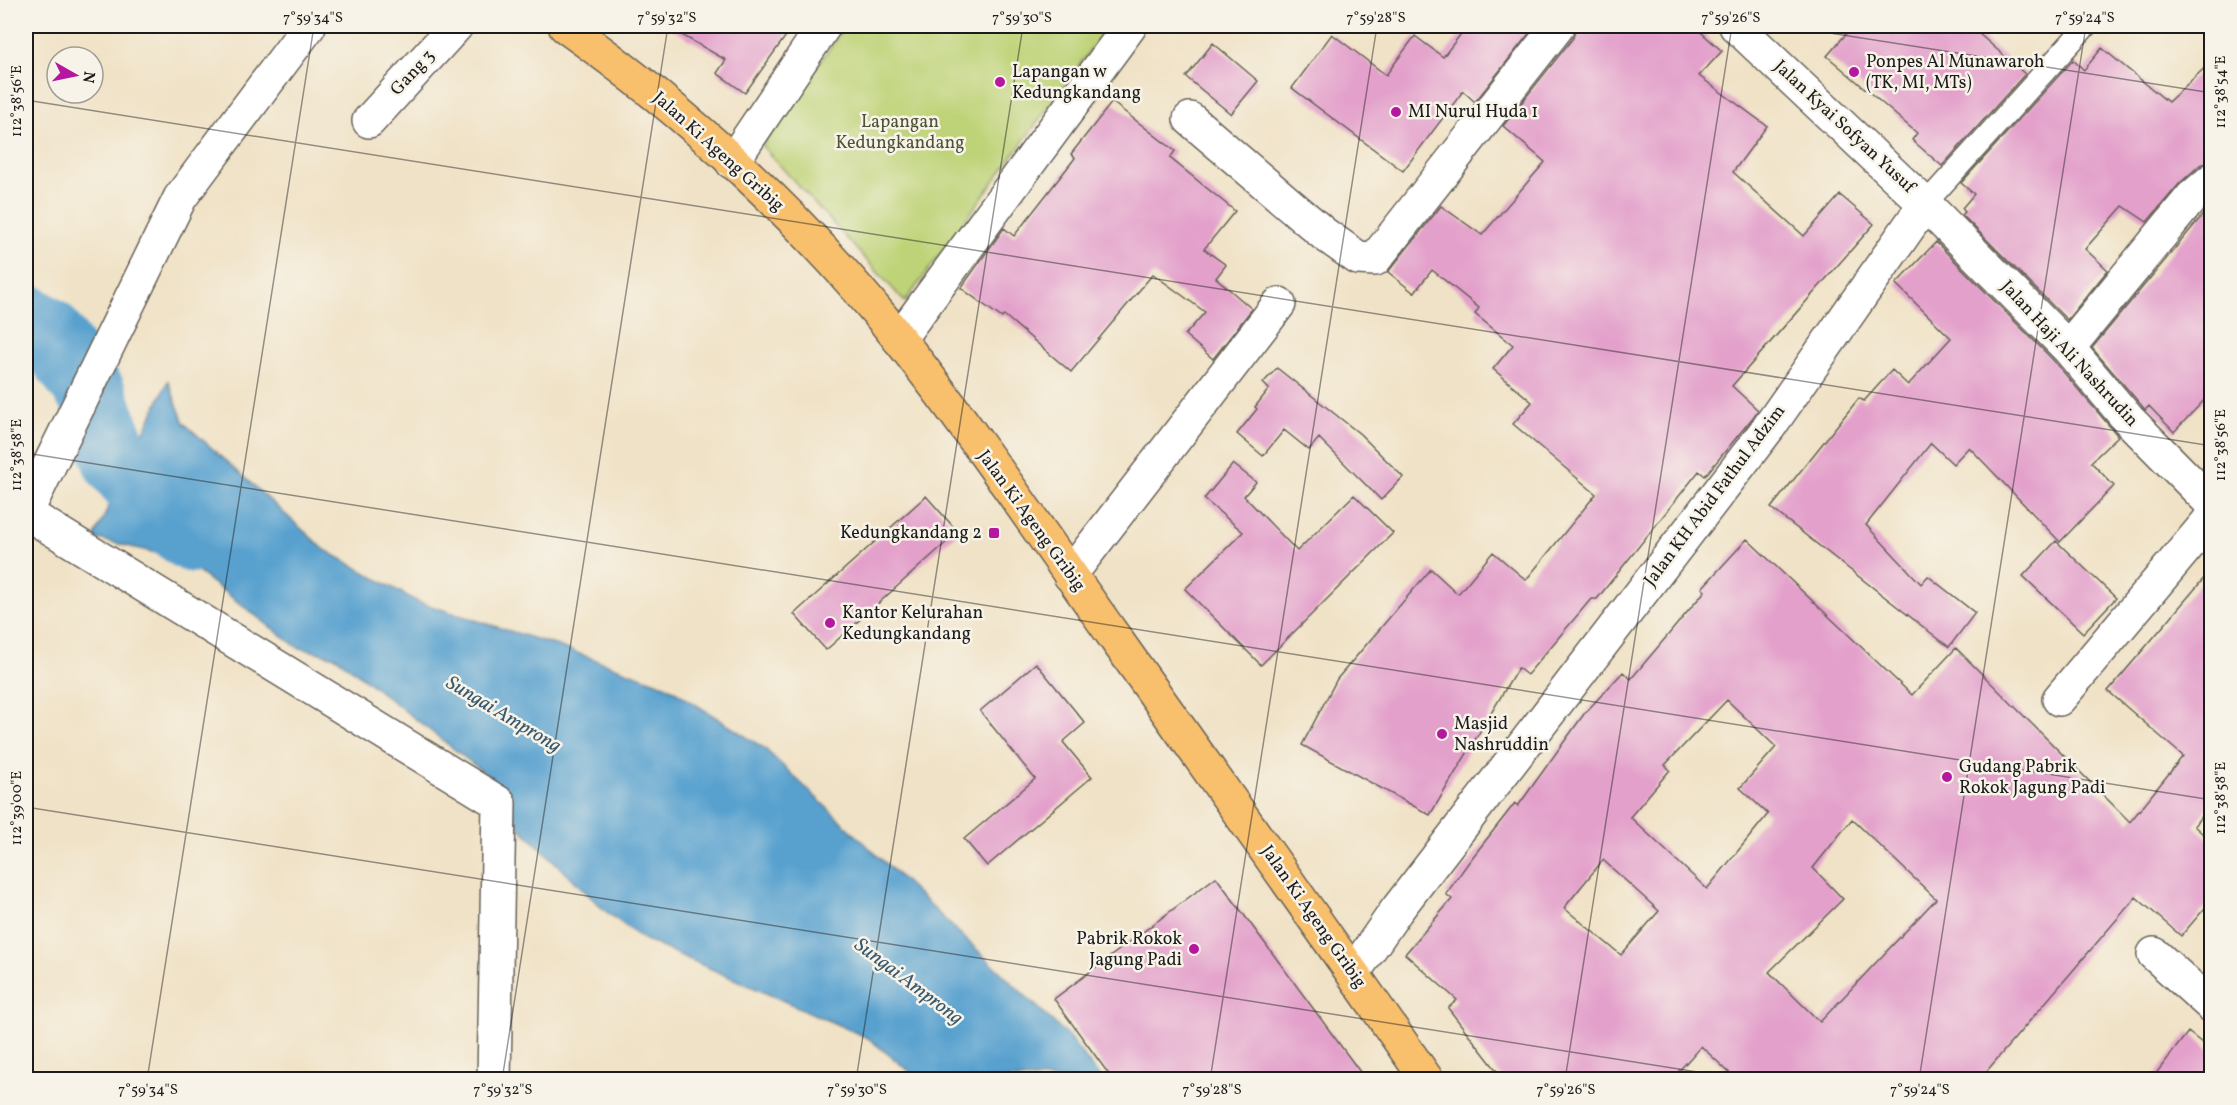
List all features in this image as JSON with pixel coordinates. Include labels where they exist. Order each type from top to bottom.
[{"type":"main road","name":"Jalan Ki Ageng Gribig","points":[[565,26],[623,67],[732,162],[796,222],[899,339],[1070,575],[1427,1080]]},
{"type":"street","points":[[309,26],[180,198],[26,513],[499,803],[494,1080]]},
{"type":"street","name":"Gang 3","points":[[369,121],[456,26]]},
{"type":"street","points":[[732,162],[824,26]]},
{"type":"street","points":[[899,339],[1130,26]]},
{"type":"street","points":[[1190,118],[1324,234],[1358,258],[1376,259],[1558,26]]},
{"type":"street","name":"Jalan Kyai Sofyan Yusuf","points":[[1736,26],[1925,204]]},
{"type":"street","points":[[2068,348],[2192,197],[2211,180]]},
{"type":"street","name":"Jalan Haji Ali Nashrudin","points":[[1925,204],[2068,348],[2128,419],[2211,504]]},
{"type":"street","name":"Jalan KH Abid Fathul Adzim","points":[[1353,973],[1396,911],[1769,427],[1925,204]]},
{"type":"street","points":[[1070,575],[1279,304]]},
{"type":"street","points":[[2059,699],[2211,517]]},
{"type":"street","points":[[2154,954],[2211,1006]]},
{"type":"lane","name":"Jalan KH Abid Fathul Adzim","points":[[1925,204],[2086,27]]},
{"type":"green space","name":"Lapangan Kedungkandang","points":[[845,26],[1108,26],[905,302],[762,146]]},
{"type":"water","points":[[168,381],[184,423],[325,550],[418,602],[558,646],[667,686],[764,748],[1069,1037],[1101,1079],[919,1079],[868,1038],[643,939],[604,910],[519,827],[492,779],[336,657],[297,647],[181,559],[94,538]]},
{"type":"building","points":[[666,26],[793,26],[745,93],[717,73],[726,60]]},
{"type":"building","points":[[1467,26],[1535,26],[1475,102],[1463,91],[1403,171],[1292,88],[1332,34],[1386,75],[1415,36],[1443,57]]},
{"type":"building","points":[[1576,26],[1694,26],[1722,51],[1699,76],[1767,126],[1733,172],[1804,236],[1840,195],[1874,224],[1732,386],[1758,410],[1754,416],[1705,476],[1699,471],[1597,599],[1591,599],[1527,675],[1518,668],[1430,815],[1302,745],[1337,679],[1431,569],[1458,594],[1493,552],[1526,580],[1596,494],[1513,424],[1532,402],[1493,369],[1513,345],[1475,314],[1479,308],[1432,270],[1414,293],[1388,272],[1441,206],[1482,235],[1545,162],[1503,126],[1573,38]]},
{"type":"building","points":[[1853,26],[1970,26],[2025,74],[1942,166],[1912,140],[1917,133],[1827,56]]},
{"type":"building","points":[[1213,43],[1258,81],[1231,114],[1186,77]]},
{"type":"building","points":[[2102,48],[2168,102],[2211,62],[2211,162],[2200,165],[2180,183],[2147,222],[2123,206],[2085,249],[2108,270],[2067,320],[1962,215],[1965,212],[1962,208],[1974,194],[1961,183],[2073,60],[2084,70]]},
{"type":"building","points":[[1112,102],[1175,151],[1170,158],[1235,211],[1204,249],[1226,265],[1216,278],[1252,309],[1213,359],[1185,335],[1205,312],[1153,274],[1071,372],[1004,315],[1002,318],[961,288],[1004,228],[1014,236],[1075,158],[1071,154]]},
{"type":"building","points":[[2211,205],[2211,393],[2174,432],[2149,406],[2145,410],[2092,348]]},
{"type":"building","points":[[1936,242],[2054,361],[2118,436],[2091,462],[2114,486],[2060,542],[1969,447],[1953,464],[1931,443],[1866,525],[1921,584],[1928,576],[1975,613],[1949,647],[1771,508],[1859,398],[1864,401],[1892,370],[1908,385],[1951,338],[1896,284]]},
{"type":"building","points":[[1277,368],[1360,434],[1403,477],[1381,500],[1319,438],[1309,450],[1284,430],[1263,456],[1237,434],[1257,409],[1255,407],[1269,389],[1263,383]]},
{"type":"building","points":[[1233,464],[1256,482],[1244,496],[1297,551],[1354,495],[1393,533],[1261,665],[1185,589],[1243,532],[1204,499]]},
{"type":"building","name":"Kantor Kelurahan Kedungkandang","points":[[926,496],[958,532],[826,650],[794,614]]},
{"type":"building","points":[[1747,539],[1912,695],[1956,648],[2130,822],[2183,756],[2108,691],[2211,570],[2211,803],[2194,826],[2211,841],[2211,901],[2181,936],[2136,897],[1979,1080],[1737,1080],[1701,1046],[1671,1080],[1504,1080],[1448,1008],[1457,1000],[1405,954],[1452,899],[1446,894],[1468,863],[1515,803],[1518,806],[1584,714],[1623,672],[1631,679],[1705,591],[1702,588]],"holes":[[[1727,700],[1776,747],[1740,788],[1768,814],[1707,889],[1630,817],[1670,770],[1665,765]],[[1852,819],[1936,899],[1820,1022],[1769,972],[1843,899],[1813,868]],[[1603,860],[1659,911],[1621,955],[1564,908]]]},
{"type":"building","points":[[2056,541],[2116,598],[2083,633],[2023,576]]},
{"type":"building","points":[[1036,663],[1085,723],[1063,742],[1092,777],[987,866],[964,839],[1035,779],[980,711]]},
{"type":"building","name":"Pabrik Rokok Jagung Padi","points":[[1216,877],[1366,1080],[1113,1080],[1054,999]]},
{"type":"building","points":[[2188,1032],[2211,1050],[2211,1080],[2151,1080]]},
{"type":"waterway","name":"Sungai Amprong","points":[[26,318],[47,331],[92,394],[117,461],[167,520],[193,538]]},
{"type":"place","name":"Ponpes Al Munawaroh (TK, MI, MTs)","points":[[1854,72]]},
{"type":"place","name":"Lapangan w Kedungkandang","points":[[1000,82]]},
{"type":"place","name":"MI Nurul Huda 1","points":[[1396,112]]},
{"type":"place","name":"Kedungkandang 2","points":[[994,533]]},
{"type":"place","name":"Kantor Kelurahan Kedungkandang","points":[[830,623]]},
{"type":"place","name":"Masjid Nashruddin","points":[[1442,734]]},
{"type":"place","name":"Gudang Pabrik Rokok Jagung Padi","points":[[1947,777]]},
{"type":"place","name":"Pabrik Rokok Jagung Padi","points":[[1194,949]]}]
